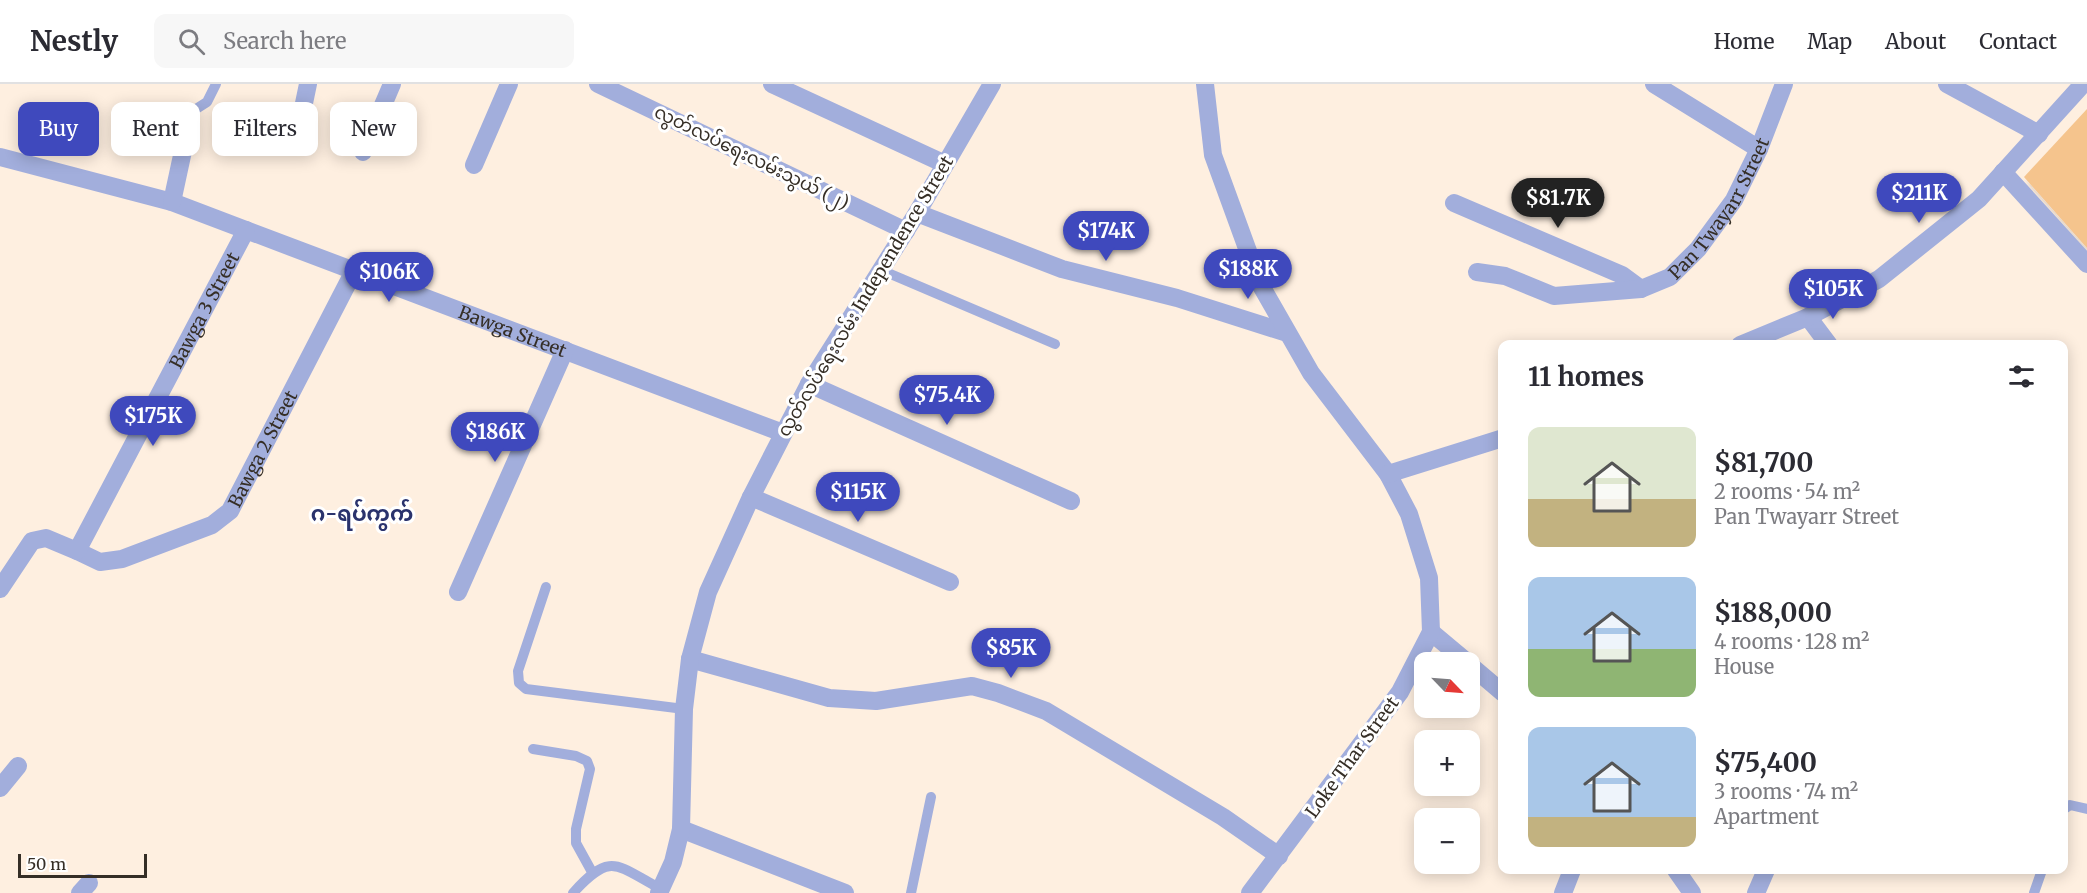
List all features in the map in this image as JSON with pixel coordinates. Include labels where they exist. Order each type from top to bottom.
[{"type":"street","points":[[384,102],[392,84]]},
{"type":"street","points":[[474,165],[509,84]]},
{"type":"street","name":"လွတ်လပ်ရေးလမ်းသွယ် (၂)","points":[[598,84],[906,231]]},
{"type":"street","points":[[772,84],[945,164]]},
{"type":"street","name":"လွတ်လပ်ရေးလမ်း Independence Street","points":[[660,891],[673,862],[681,829],[684,709],[690,659],[708,592],[783,433],[809,384],[917,213],[992,84]]},
{"type":"street","name":"Loke Thar Street","points":[[1205,84],[1213,155],[1260,284],[1311,373],[1388,474],[1409,514],[1429,578],[1431,632],[1400,692],[1250,893]]},
{"type":"street","points":[[1654,84],[1760,149]]},
{"type":"street","name":"Pan Twayarr Street","points":[[1477,272],[1505,276],[1554,296],[1641,289],[1670,277],[1698,249],[1734,200],[1760,149],[1784,84]]},
{"type":"street","points":[[1947,84],[2039,134]]},
{"type":"street","points":[[1752,340],[1808,317],[1879,279],[1979,199],[2083,84]]},
{"type":"street","points":[[302,102],[305,85]]},
{"type":"street","points":[[172,202],[182,156]]},
{"type":"street","name":"Bawga Street","points":[[0,157],[172,202],[783,433]]},
{"type":"street","points":[[2004,172],[2087,264]]},
{"type":"street","points":[[1454,203],[1622,275],[1641,289]]},
{"type":"street","points":[[917,213],[1062,269],[1177,298],[1287,333]]},
{"type":"street","name":"Bawga 3 Street","points":[[77,551],[246,230]]},
{"type":"street","name":"Bawga 2 Street","points":[[77,551],[100,562],[122,559],[212,525],[230,511],[354,271]]},
{"type":"street","points":[[1808,317],[1824,340]]},
{"type":"street","points":[[458,592],[565,350]]},
{"type":"street","points":[[809,384],[1071,501]]},
{"type":"street","points":[[1388,474],[1498,443]]},
{"type":"street","points":[[752,497],[950,582]]},
{"type":"street","points":[[0,589],[32,541],[46,537],[77,551]]},
{"type":"street","points":[[1431,632],[1455,652]]},
{"type":"street","points":[[690,659],[829,698],[876,701],[972,686],[998,693],[1046,711],[1223,817],[1279,856]]},
{"type":"street","points":[[1480,673],[1498,689]]},
{"type":"street","points":[[0,788],[18,766]]},
{"type":"street","points":[[681,829],[845,893]]},
{"type":"street","points":[[1563,893],[1570,874]]},
{"type":"street","points":[[1679,874],[1692,893]]},
{"type":"street","points":[[1756,893],[1764,874]]},
{"type":"lane","points":[[200,106],[207,102],[216,84]]},
{"type":"lane","points":[[881,270],[1055,344]]},
{"type":"lane","points":[[546,587],[518,671],[519,683],[526,689],[684,709]]},
{"type":"lane","points":[[533,749],[576,756],[587,761],[590,769],[576,829],[576,843],[592,872]]},
{"type":"lane","points":[[911,893],[931,797]]},
{"type":"lane","points":[[2068,806],[2087,809]]},
{"type":"lane","points":[[573,893],[592,872],[605,866],[618,866],[660,891]]},
{"type":"lane","points":[[2034,893],[2041,874]]},
{"type":"building","points":[[2087,109],[2087,248],[2024,177]]},
{"type":"district","name":"ဂ-ရပ်ကွက်","points":[[362,513]]}]
